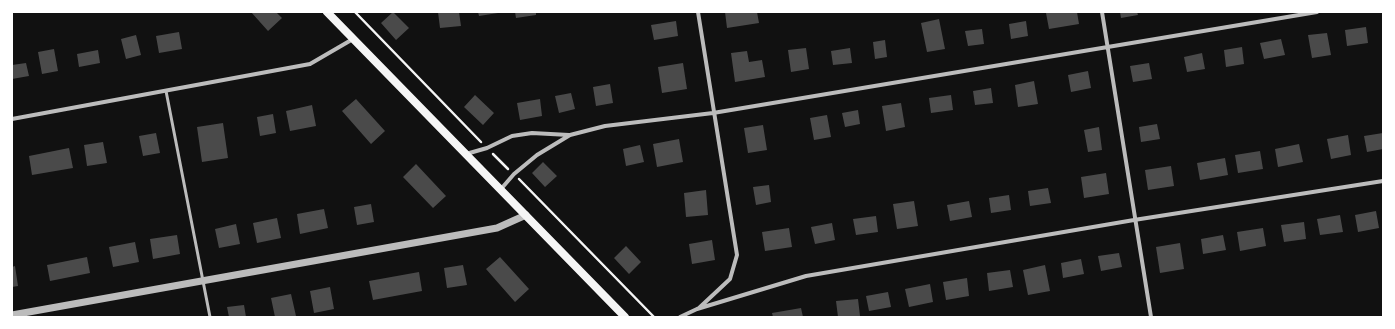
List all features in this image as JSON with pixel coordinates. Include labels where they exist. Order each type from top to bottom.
[{"type":"main road","points":[[327,12],[625,317]]},
{"type":"street","points":[[697,310],[730,279],[737,255],[698,12]]},
{"type":"street","points":[[1102,12],[1134,220],[1151,317]]},
{"type":"street","points":[[501,189],[514,174],[537,155],[570,135],[605,126],[713,113],[1318,12]]},
{"type":"street","points":[[12,120],[310,64],[354,38]]},
{"type":"street","points":[[466,154],[487,148],[512,136],[532,133],[570,135]]},
{"type":"street","points":[[680,317],[697,310],[806,276],[1134,220],[1383,181]]},
{"type":"street","points":[[12,315],[497,228],[526,215]]},
{"type":"lane","points":[[166,91],[210,317]]},
{"type":"path","points":[[355,12],[654,317]]},
{"type":"building","points":[[251,12],[276,12],[282,18],[268,31]]},
{"type":"building","points":[[393,12],[409,28],[396,40],[381,23]]},
{"type":"building","points":[[438,12],[459,12],[461,26],[440,28]]},
{"type":"building","points":[[478,12],[498,12],[498,13],[479,16]]},
{"type":"building","points":[[515,12],[536,12],[536,15],[516,18]]},
{"type":"building","points":[[725,12],[757,12],[759,23],[727,28]]},
{"type":"building","points":[[1077,12],[1079,24],[1049,29],[1046,13]]},
{"type":"building","points":[[1120,12],[1137,12],[1138,15],[1121,18]]},
{"type":"building","points":[[939,19],[945,49],[927,52],[921,23]]},
{"type":"building","points":[[676,21],[678,36],[654,40],[651,25]]},
{"type":"building","points":[[1026,21],[1028,36],[1011,39],[1009,24]]},
{"type":"building","points":[[1366,27],[1368,43],[1347,46],[1345,30]]},
{"type":"building","points":[[982,29],[984,44],[968,46],[965,31]]},
{"type":"building","points":[[179,32],[182,49],[159,53],[156,36]]},
{"type":"building","points":[[1327,33],[1331,55],[1312,58],[1308,35]]},
{"type":"building","points":[[136,35],[141,55],[126,59],[121,39]]},
{"type":"building","points":[[1281,39],[1285,55],[1264,59],[1260,43]]},
{"type":"building","points":[[885,40],[887,57],[875,59],[873,42]]},
{"type":"building","points":[[1242,47],[1244,64],[1226,67],[1224,50]]},
{"type":"building","points":[[806,48],[809,69],[791,72],[788,50]]},
{"type":"building","points":[[850,48],[852,63],[833,65],[831,51]]},
{"type":"building","points":[[54,49],[58,71],[42,74],[38,52]]},
{"type":"building","points":[[98,50],[100,63],[79,67],[77,54]]},
{"type":"building","points":[[747,51],[749,62],[762,60],[765,77],[735,82],[731,53]]},
{"type":"building","points":[[1202,53],[1205,69],[1187,72],[1184,57]]},
{"type":"building","points":[[26,63],[29,76],[12,79],[12,65]]},
{"type":"building","points":[[683,63],[687,89],[662,93],[658,67]]},
{"type":"building","points":[[1149,63],[1152,79],[1133,82],[1130,66]]},
{"type":"building","points":[[1088,71],[1091,88],[1071,92],[1068,75]]},
{"type":"building","points":[[1034,81],[1038,104],[1018,107],[1015,85]]},
{"type":"building","points":[[610,84],[613,103],[596,106],[593,87]]},
{"type":"building","points":[[991,88],[993,103],[975,105],[973,91]]},
{"type":"building","points":[[571,93],[575,109],[559,113],[555,96]]},
{"type":"building","points":[[475,95],[494,113],[483,125],[464,107]]},
{"type":"building","points":[[951,95],[953,110],[931,113],[929,98]]},
{"type":"building","points":[[356,99],[385,131],[371,144],[342,111]]},
{"type":"building","points":[[540,99],[542,116],[520,120],[517,103]]},
{"type":"building","points":[[901,103],[905,127],[886,131],[882,106]]},
{"type":"building","points":[[312,105],[316,126],[290,131],[286,111]]},
{"type":"building","points":[[858,110],[860,124],[845,127],[842,113]]},
{"type":"building","points":[[273,114],[276,133],[260,136],[257,117]]},
{"type":"building","points":[[827,115],[831,137],[814,140],[810,118]]},
{"type":"building","points":[[223,123],[228,158],[202,162],[197,127]]},
{"type":"building","points":[[1157,124],[1160,139],[1141,142],[1139,127]]},
{"type":"building","points":[[763,125],[767,150],[748,153],[744,128]]},
{"type":"building","points":[[1099,127],[1102,150],[1088,152],[1084,130]]},
{"type":"building","points":[[156,133],[160,153],[143,156],[139,136]]},
{"type":"building","points":[[1383,133],[1383,149],[1367,152],[1364,136]]},
{"type":"building","points":[[1348,135],[1351,155],[1331,159],[1327,139]]},
{"type":"building","points":[[679,139],[683,162],[657,167],[653,144]]},
{"type":"building","points":[[103,142],[107,163],[87,166],[84,145]]},
{"type":"building","points":[[1299,144],[1303,162],[1278,167],[1275,149]]},
{"type":"building","points":[[640,145],[644,162],[626,166],[623,149]]},
{"type":"building","points":[[69,148],[73,168],[32,175],[29,156]]},
{"type":"building","points":[[1260,151],[1263,169],[1238,173],[1235,155]]},
{"type":"building","points":[[1225,158],[1228,175],[1200,180],[1197,163]]},
{"type":"building","points":[[543,162],[557,176],[545,187],[532,173]]},
{"type":"building","points":[[416,164],[446,196],[433,208],[403,177]]},
{"type":"building","points":[[1171,166],[1174,186],[1148,190],[1145,170]]},
{"type":"building","points":[[1106,173],[1109,194],[1084,198],[1081,177]]},
{"type":"building","points":[[769,185],[771,202],[756,205],[753,187]]},
{"type":"building","points":[[1048,188],[1051,203],[1030,206],[1028,191]]},
{"type":"building","points":[[706,190],[708,215],[686,217],[684,193]]},
{"type":"building","points":[[1009,195],[1011,210],[991,213],[989,198]]},
{"type":"building","points":[[914,201],[918,226],[897,229],[893,204]]},
{"type":"building","points":[[969,201],[972,217],[950,221],[947,205]]},
{"type":"building","points":[[371,204],[374,222],[357,225],[354,207]]},
{"type":"building","points":[[324,209],[328,228],[300,234],[297,214]]},
{"type":"building","points":[[1376,211],[1379,228],[1358,232],[1355,215]]},
{"type":"building","points":[[1340,215],[1343,232],[1320,235],[1317,219]]},
{"type":"building","points":[[876,216],[878,232],[856,235],[853,219]]},
{"type":"building","points":[[277,218],[281,238],[257,243],[253,223]]},
{"type":"building","points":[[1304,222],[1306,239],[1284,242],[1281,225]]},
{"type":"building","points":[[832,223],[835,240],[815,244],[811,227]]},
{"type":"building","points":[[236,224],[240,244],[219,248],[215,229]]},
{"type":"building","points":[[789,228],[792,247],[765,251],[762,232]]},
{"type":"building","points":[[1263,228],[1266,246],[1240,251],[1237,232]]},
{"type":"building","points":[[177,235],[180,254],[153,259],[150,239]]},
{"type":"building","points":[[1223,235],[1226,250],[1203,254],[1201,239]]},
{"type":"building","points":[[712,240],[715,260],[692,264],[689,244]]},
{"type":"building","points":[[135,242],[139,262],[113,267],[109,247]]},
{"type":"building","points":[[1180,243],[1184,269],[1160,273],[1156,247]]},
{"type":"building","points":[[626,246],[641,262],[629,274],[614,258]]},
{"type":"building","points":[[1119,253],[1122,267],[1101,271],[1098,256]]},
{"type":"building","points":[[87,257],[90,273],[50,281],[47,265]]},
{"type":"building","points":[[500,257],[529,289],[515,302],[486,269]]},
{"type":"building","points":[[1081,259],[1084,274],[1063,278],[1061,263]]},
{"type":"building","points":[[463,265],[467,285],[447,288],[444,268]]},
{"type":"building","points":[[1045,265],[1050,291],[1028,295],[1023,270]]},
{"type":"building","points":[[15,266],[18,286],[12,287],[12,267]]},
{"type":"building","points":[[1010,270],[1013,287],[989,291],[987,273]]},
{"type":"building","points":[[419,272],[422,291],[373,300],[369,281]]},
{"type":"building","points":[[967,278],[969,296],[946,300],[943,282]]},
{"type":"building","points":[[930,284],[933,302],[909,307],[905,289]]},
{"type":"building","points":[[330,287],[334,309],[314,313],[310,291]]},
{"type":"building","points":[[888,292],[891,307],[869,311],[866,296]]},
{"type":"building","points":[[291,294],[296,316],[275,317],[271,298]]},
{"type":"building","points":[[858,299],[860,316],[838,317],[836,301]]},
{"type":"building","points":[[244,305],[246,317],[229,317],[227,307]]},
{"type":"building","points":[[801,308],[803,317],[773,317],[772,313]]}]
